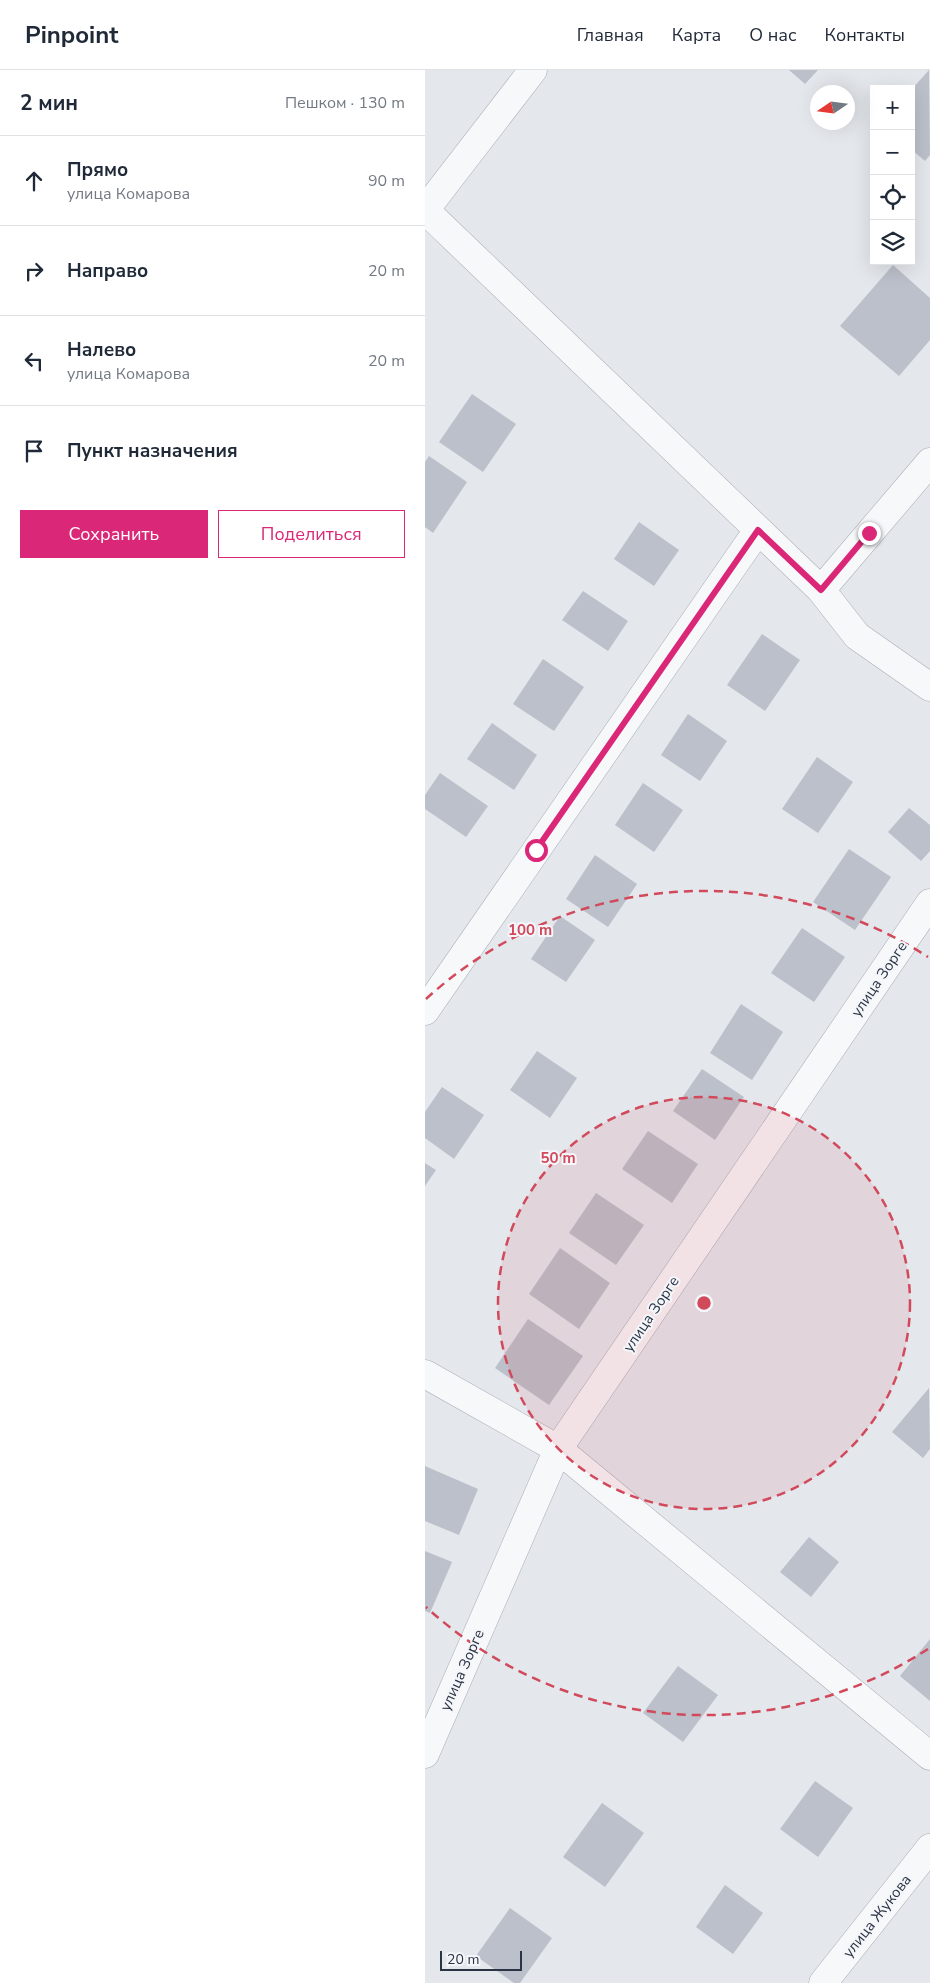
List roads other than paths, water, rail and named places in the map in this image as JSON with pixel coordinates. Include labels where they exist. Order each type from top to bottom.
[{"type":"street","points":[[533,70],[425,210],[821,590],[857,636],[930,687]]},
{"type":"street","points":[[821,590],[930,462]]},
{"type":"street","points":[[425,1011],[758,530]]},
{"type":"street","name":"улица Зорге","points":[[425,1754],[558,1449],[930,903]]},
{"type":"street","points":[[425,1374],[558,1449],[930,1756]]},
{"type":"street","name":"улица Жукова","points":[[823,1983],[930,1848]]}]
